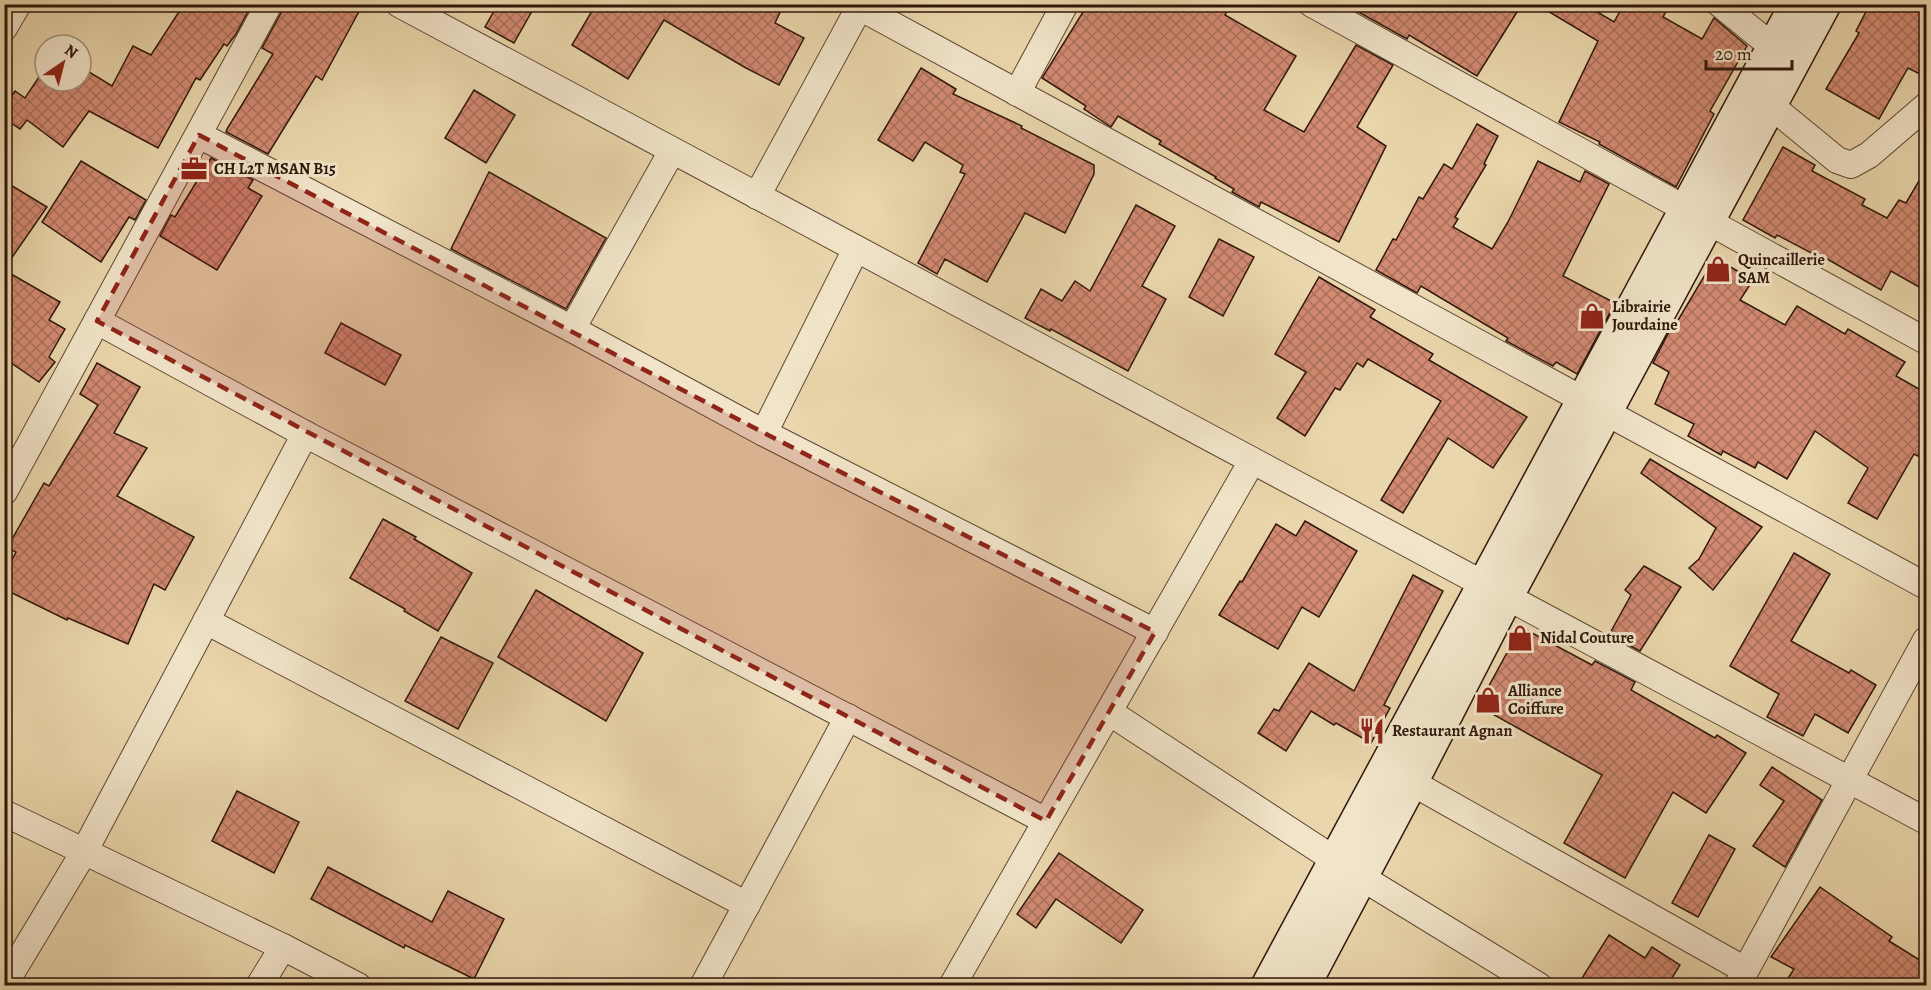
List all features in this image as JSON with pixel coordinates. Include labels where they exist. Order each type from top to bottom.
[{"type":"street","points":[[4,28],[18,4]]},
{"type":"street","points":[[4,492],[269,4]]},
{"type":"street","points":[[399,4],[1926,821]]},
{"type":"street","points":[[1017,93],[1065,4]]},
{"type":"street","points":[[1312,4],[1926,341]]},
{"type":"street","points":[[1720,4],[1784,54]]},
{"type":"street","points":[[1697,216],[1770,105],[1797,4]]},
{"type":"street","points":[[1304,986],[1348,869],[1495,591],[1784,54],[1824,4]]},
{"type":"street","points":[[757,196],[856,6],[1926,586]]},
{"type":"street","points":[[1770,105],[1837,160],[1851,165],[1869,155],[1926,106]]},
{"type":"street","points":[[199,135],[572,329],[764,433],[1155,632]]},
{"type":"street","points":[[572,329],[672,151]]},
{"type":"street","points":[[764,433],[856,249]]},
{"type":"street","points":[[97,321],[305,434],[1046,821]]},
{"type":"street","points":[[4,985],[84,852],[305,434]]},
{"type":"street","points":[[952,986],[1252,461]]},
{"type":"street","points":[[1268,986],[1411,782],[1495,591]]},
{"type":"street","points":[[206,621],[747,905]]},
{"type":"street","points":[[1411,782],[1741,978],[1926,640]]},
{"type":"street","points":[[1109,712],[1348,869],[1539,986]]},
{"type":"street","points":[[703,986],[848,717]]},
{"type":"street","points":[[4,813],[283,947],[358,986]]},
{"type":"street","points":[[259,986],[283,947]]},
{"type":"highlighted area","points":[[199,135],[764,433],[1155,632],[1046,821],[97,321]]},
{"type":"building","points":[[184,4],[252,4],[227,46],[224,44],[200,80],[196,78],[158,148],[89,111],[63,147],[27,120],[20,129],[4,118],[4,106],[15,91],[25,98],[33,86],[33,93],[93,93],[93,74],[112,86],[133,46],[151,55]]},
{"type":"building","points":[[284,4],[363,4],[322,80],[316,76],[268,154],[226,132],[273,54],[262,48]]},
{"type":"building","points":[[498,4],[536,4],[514,43],[485,27]]},
{"type":"building","points":[[596,4],[784,4],[775,23],[804,38],[779,85],[664,20],[628,79],[572,45]]},
{"type":"building","points":[[1088,4],[1231,4],[1225,15],[1296,56],[1264,110],[1304,132],[1356,45],[1393,65],[1357,127],[1386,146],[1339,242],[1261,202],[1259,207],[1232,192],[1234,189],[1216,177],[1159,144],[1161,141],[1118,116],[1111,127],[1084,109],[1086,106],[1042,78]]},
{"type":"building","points":[[1344,4],[1522,4],[1477,76],[1409,35],[1407,39]]},
{"type":"building","points":[[1536,4],[1584,4],[1614,22],[1624,4],[1670,4],[1663,17],[1702,39],[1714,18],[1747,46],[1710,111],[1714,114],[1676,187],[1599,144],[1600,142],[1559,122],[1598,41]]},
{"type":"building","points":[[1870,4],[1926,4],[1926,77],[1908,68],[1879,119],[1826,89],[1859,33],[1856,31]]},
{"type":"building","points":[[921,68],[956,89],[953,94],[1022,126],[1021,128],[1094,165],[1094,174],[1065,233],[1025,213],[987,282],[945,259],[937,274],[918,263],[965,174],[960,172],[963,165],[925,142],[913,161],[878,140]]},
{"type":"building","points":[[474,90],[515,115],[486,163],[445,138]]},
{"type":"building","points":[[1477,124],[1498,136],[1484,164],[1486,165],[1455,217],[1458,219],[1453,227],[1492,249],[1538,161],[1580,182],[1585,171],[1609,184],[1563,276],[1615,303],[1577,374],[1556,362],[1553,366],[1506,341],[1508,338],[1421,286],[1417,293],[1376,270],[1393,239],[1396,240],[1419,197],[1423,199],[1444,164],[1452,169]]},
{"type":"building","points":[[1783,147],[1815,165],[1812,171],[1865,199],[1862,205],[1887,218],[1899,200],[1906,203],[1926,169],[1926,291],[1891,271],[1881,290],[1822,256],[1821,258],[1777,235],[1775,238],[1743,220]]},
{"type":"building","points":[[211,158],[253,180],[248,188],[262,196],[217,270],[160,236],[171,215],[175,217]]},
{"type":"building","points":[[81,161],[146,200],[135,220],[129,217],[101,262],[42,222]]},
{"type":"building","points":[[489,172],[606,238],[566,309],[451,249]]},
{"type":"building","points":[[4,181],[47,207],[4,269]]},
{"type":"building","points":[[1136,205],[1175,226],[1142,286],[1166,299],[1128,371],[1051,329],[1050,331],[1025,318],[1041,289],[1062,301],[1075,281],[1090,291]]},
{"type":"building","points":[[1219,239],[1254,257],[1223,316],[1189,297]]},
{"type":"building","points":[[1715,258],[1753,280],[1740,300],[1785,325],[1797,306],[1845,334],[1848,329],[1905,362],[1896,376],[1926,393],[1926,460],[1914,454],[1877,519],[1848,503],[1868,468],[1815,431],[1787,479],[1758,462],[1755,468],[1723,451],[1721,455],[1688,436],[1694,424],[1655,404],[1669,372],[1653,363],[1672,326],[1674,327]]},
{"type":"building","points":[[4,270],[60,302],[49,320],[65,329],[49,357],[55,362],[39,382],[4,358]]},
{"type":"building","points":[[1319,277],[1375,310],[1370,317],[1433,354],[1429,360],[1527,417],[1493,468],[1448,438],[1403,513],[1381,500],[1441,401],[1368,359],[1363,367],[1357,363],[1340,390],[1335,388],[1305,436],[1277,418],[1306,372],[1275,354]]},
{"type":"building","points":[[341,323],[401,355],[385,385],[325,353]]},
{"type":"building","points":[[97,363],[140,387],[114,433],[147,448],[117,496],[194,537],[165,590],[154,584],[128,644],[68,618],[67,620],[4,589],[4,575],[16,552],[7,548],[44,483],[49,486],[98,405],[80,394]]},
{"type":"building","points":[[1650,459],[1762,527],[1713,590],[1689,568],[1699,559],[1716,528],[1641,473]]},
{"type":"building","points":[[383,519],[472,573],[438,631],[404,611],[405,609],[350,578]]},
{"type":"building","points":[[1305,521],[1357,551],[1319,617],[1302,607],[1278,649],[1219,615],[1240,581],[1242,582],[1276,524],[1296,536]]},
{"type":"building","points":[[1794,553],[1830,574],[1791,641],[1849,673],[1851,670],[1876,685],[1848,733],[1815,714],[1803,736],[1767,717],[1779,694],[1730,666]]},
{"type":"building","points":[[1644,566],[1681,587],[1640,651],[1609,635],[1631,595],[1625,590]]},
{"type":"building","points":[[1413,575],[1443,591],[1384,705],[1390,708],[1371,743],[1311,711],[1286,751],[1258,733],[1274,709],[1279,711],[1309,663],[1354,691]]},
{"type":"building","points":[[536,590],[643,653],[606,721],[498,657]]},
{"type":"building","points":[[1521,627],[1592,665],[1595,661],[1635,682],[1631,690],[1715,738],[1717,735],[1746,753],[1706,813],[1673,792],[1625,878],[1564,843],[1602,775],[1478,706]]},
{"type":"building","points":[[441,637],[493,663],[458,729],[405,701]]},
{"type":"building","points":[[1772,767],[1822,800],[1785,867],[1753,846],[1784,801],[1760,785]]},
{"type":"building","points":[[237,791],[299,822],[274,873],[212,841]]},
{"type":"building","points":[[1709,835],[1735,849],[1698,917],[1672,903]]},
{"type":"building","points":[[1059,853],[1143,910],[1121,943],[1056,899],[1036,928],[1017,914]]},
{"type":"building","points":[[328,867],[432,922],[448,891],[504,919],[474,979],[405,945],[404,948],[311,899]]},
{"type":"building","points":[[1820,887],[1892,937],[1889,941],[1926,964],[1926,986],[1783,986],[1794,969],[1771,957]]},
{"type":"building","points":[[1609,935],[1645,958],[1652,947],[1680,965],[1667,986],[1577,986]]},
{"type":"place","name":"CH L2T MSAN B15","points":[[194,169]]},
{"type":"place","name":"Quincaillerie SAM","points":[[1718,269]]},
{"type":"place","name":"Librairie Jourdaine","points":[[1592,316]]},
{"type":"place","name":"Nidal Couture","points":[[1520,638]]},
{"type":"place","name":"Alliance Coiffure","points":[[1488,700]]},
{"type":"place","name":"Restaurant Agnan","points":[[1372,731]]}]
